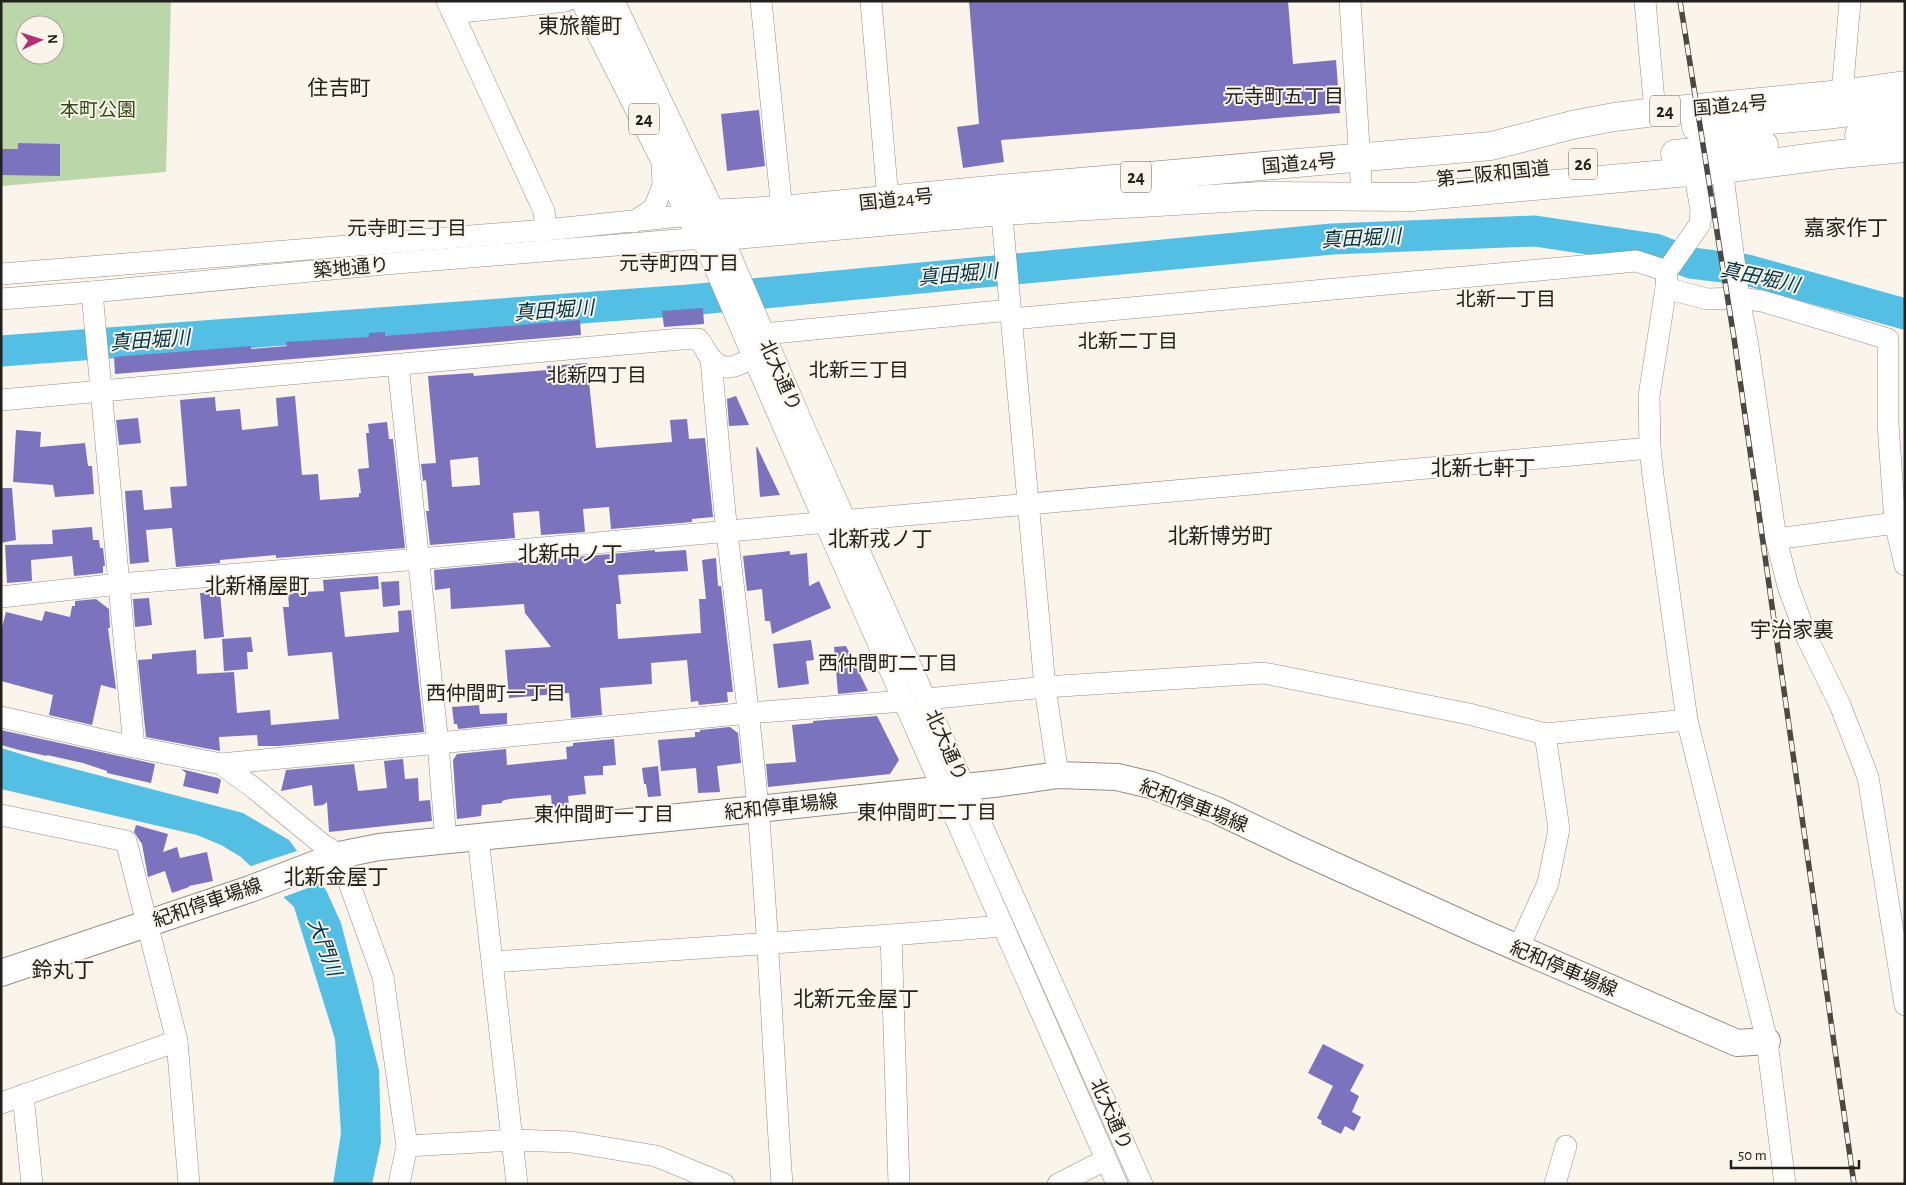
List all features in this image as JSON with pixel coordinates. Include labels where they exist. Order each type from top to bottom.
[{"type":"highway","name":"24","points":[[585,1],[662,154],[706,226]]},
{"type":"highway","name":"24","points":[[610,1],[706,226]]},
{"type":"highway","name":"国道24号","points":[[706,226],[1001,200],[1359,158],[1491,146],[1572,125],[1654,112],[1842,94],[1905,85]]},
{"type":"highway","name":"第二阪和国道","points":[[1491,146],[1826,115],[1905,105]]},
{"type":"highway","name":"第二阪和国道","points":[[1362,191],[1828,139],[1905,128]]},
{"type":"highway","name":"国道24号","points":[[706,226],[782,210],[888,200],[1261,196],[1362,191],[1412,197],[1722,169],[1905,148]]},
{"type":"main road","name":"紀和停車場線","points":[[1,974],[250,889],[330,858],[379,847],[758,809],[1058,774],[1117,777],[1152,785],[1216,810],[1518,949],[1737,1043],[1767,1041]]},
{"type":"street","points":[[546,230],[544,211],[450,7],[566,1]]},
{"type":"street","points":[[761,1],[782,210]]},
{"type":"street","points":[[871,1],[888,200]]},
{"type":"street","points":[[1350,1],[1362,191]]},
{"type":"street","points":[[1645,1],[1654,112]]},
{"type":"street","points":[[1842,94],[1850,1]]},
{"type":"street","points":[[634,222],[654,208],[662,188],[662,154]]},
{"type":"street","points":[[1722,169],[1738,293],[1748,346],[1776,538],[1788,586],[1807,638],[1840,705],[1868,777],[1905,1005]]},
{"type":"street","points":[[1694,171],[1701,209],[1700,224],[1684,245],[1666,279],[1649,396],[1650,448],[1687,720],[1767,1041],[1785,1184]]},
{"type":"street","points":[[1001,200],[1045,687],[1058,774]]},
{"type":"street","name":"築地通り","points":[[1,274],[634,222],[706,226]]},
{"type":"street","points":[[706,226],[730,279]]},
{"type":"street","name":"築地通り","points":[[1,299],[385,264],[706,226]]},
{"type":"street","points":[[763,334],[1011,315],[1636,261],[1666,279],[1707,299],[1738,293],[1888,339],[1888,423],[1895,523],[1905,565]]},
{"type":"street","name":"北大通り","points":[[730,279],[752,305],[763,334],[927,699],[954,787],[1003,926],[1117,1184]]},
{"type":"street","name":"北大通り","points":[[730,279],[730,307],[904,701],[954,787],[1142,1184]]},
{"type":"street","points":[[92,292],[134,747]]},
{"type":"street","points":[[1,400],[698,339],[705,347],[711,359],[727,532],[749,713],[768,943],[782,1184]]},
{"type":"street","points":[[711,359],[721,367],[730,368],[753,358]]},
{"type":"street","points":[[398,365],[438,744],[446,841]]},
{"type":"street","points":[[1,597],[120,584],[727,532],[1650,448]]},
{"type":"street","points":[[1776,538],[1895,523]]},
{"type":"street","points":[[927,699],[1045,687],[1264,673],[1469,714],[1545,734],[1687,720]]},
{"type":"street","points":[[1,717],[134,747],[221,764],[749,713],[904,701]]},
{"type":"street","points":[[1518,949],[1548,883],[1559,829],[1545,734]]},
{"type":"street","points":[[221,764],[255,789],[322,844],[383,977],[407,1146],[399,1184]]},
{"type":"street","points":[[1,815],[126,841],[177,1041],[188,1184]]},
{"type":"street","points":[[478,837],[518,1184]]},
{"type":"street","points":[[493,962],[1003,926]]},
{"type":"street","points":[[891,935],[899,1184]]},
{"type":"street","points":[[1,1103],[177,1041]]},
{"type":"street","points":[[24,1095],[32,1184]]},
{"type":"street","points":[[407,1146],[513,1140],[572,1142],[656,1156],[724,1184]]},
{"type":"street","points":[[1555,1184],[1566,1146]]},
{"type":"street","points":[[1058,1184],[1105,1160]]},
{"type":"green space","name":"本町公園","points":[[1,1],[171,1],[166,172],[1,186]]},
{"type":"water","name":"大門川","points":[[1,748],[243,813],[289,840],[326,890],[341,923],[379,1070],[381,1142],[372,1184],[333,1184],[341,1133],[335,1039],[294,907],[241,857],[221,845],[197,835],[1,789]]},
{"type":"pier","points":[[300,850],[324,882],[281,898],[248,867]]},
{"type":"building","points":[[969,1],[1288,1],[1293,64],[1336,60],[1340,113],[1001,140],[1004,162],[963,168],[957,127],[979,124]]},
{"type":"building","points":[[759,110],[765,166],[727,171],[721,114]]},
{"type":"building","points":[[18,143],[60,144],[60,176],[1,175],[1,149],[18,149]]},
{"type":"building","points":[[703,308],[704,324],[664,327],[662,311]]},
{"type":"building","points":[[580,320],[581,335],[115,374],[114,357],[251,346],[251,349],[287,346],[286,342],[369,337],[369,333],[385,332],[385,336]]},
{"type":"building","points":[[587,363],[596,448],[672,442],[670,420],[687,419],[689,439],[705,438],[713,517],[692,519],[692,522],[611,529],[609,507],[583,509],[585,532],[541,535],[539,511],[513,513],[515,538],[430,545],[426,511],[429,511],[426,480],[423,481],[421,464],[436,463],[428,376],[473,373],[474,376],[547,370],[547,366]],"holes":[[[478,457],[480,485],[452,487],[450,460]]]},
{"type":"building","points":[[295,396],[302,475],[318,474],[320,500],[359,497],[359,493],[361,493],[358,469],[369,468],[366,433],[369,433],[368,424],[387,422],[389,439],[393,439],[405,548],[276,558],[276,555],[220,560],[220,563],[176,567],[172,528],[146,530],[149,562],[130,564],[125,491],[142,490],[144,510],[172,508],[170,487],[187,486],[180,400],[215,397],[216,411],[240,409],[242,430],[278,426],[276,398]]},
{"type":"building","points":[[736,396],[749,425],[729,426],[727,399]]},
{"type":"building","points":[[138,418],[141,443],[119,445],[116,420]]},
{"type":"building","points":[[16,430],[41,432],[40,447],[85,443],[88,466],[92,466],[94,494],[55,497],[53,485],[13,482]]},
{"type":"building","points":[[757,447],[780,495],[760,497]]},
{"type":"building","points":[[1,488],[12,488],[16,540],[1,543]]},
{"type":"building","points":[[92,527],[93,540],[99,540],[100,548],[103,548],[105,566],[103,566],[103,573],[74,576],[72,556],[31,560],[32,581],[7,583],[5,545],[53,544],[52,530]]},
{"type":"building","points":[[655,550],[655,552],[686,550],[688,571],[618,575],[621,604],[616,604],[618,639],[701,633],[699,599],[706,599],[702,560],[716,558],[718,586],[721,586],[733,692],[727,692],[728,702],[699,705],[698,701],[691,702],[687,660],[651,663],[652,684],[600,688],[602,715],[571,718],[569,693],[509,698],[505,650],[551,647],[525,613],[524,604],[451,609],[450,588],[435,590],[434,570]]},
{"type":"building","points":[[790,551],[790,555],[807,553],[809,586],[819,581],[831,608],[772,634],[770,621],[765,621],[762,589],[747,591],[743,556]]},
{"type":"building","points":[[378,576],[379,589],[340,592],[345,637],[399,632],[398,611],[411,610],[424,732],[279,746],[258,746],[257,735],[219,737],[220,751],[146,737],[138,660],[152,659],[152,654],[196,650],[197,674],[234,672],[237,713],[270,710],[271,725],[339,719],[332,652],[288,656],[283,607],[289,607],[288,593],[324,591],[323,580]]},
{"type":"building","points":[[399,581],[400,605],[383,607],[381,582]]},
{"type":"building","points":[[220,592],[224,637],[204,639],[200,593]]},
{"type":"building","points":[[149,598],[152,625],[135,627],[133,599]]},
{"type":"building","points":[[96,599],[109,609],[110,628],[108,628],[116,689],[101,685],[92,725],[49,715],[53,695],[1,681],[1,631],[6,612],[42,621],[45,611],[70,617],[75,601]]},
{"type":"building","points":[[251,637],[253,652],[247,652],[248,669],[224,671],[222,639]]},
{"type":"building","points":[[811,640],[814,660],[806,661],[809,684],[778,688],[773,644]]},
{"type":"building","points":[[846,646],[868,691],[838,694],[834,647]]},
{"type":"building","points":[[479,705],[480,714],[507,713],[507,724],[458,729],[457,724],[454,724],[452,707]]},
{"type":"building","points":[[877,716],[899,760],[890,774],[768,787],[766,764],[796,762],[792,725],[813,723],[813,721]]},
{"type":"building","points":[[730,727],[738,733],[741,763],[717,766],[720,792],[698,793],[696,768],[661,771],[658,740],[695,737],[695,732],[700,732],[700,730]]},
{"type":"building","points":[[1,730],[155,764],[151,783],[107,773],[107,771],[83,763],[1,745]]},
{"type":"building","points":[[614,739],[616,765],[603,766],[603,775],[584,776],[586,794],[568,796],[569,806],[552,807],[551,795],[509,799],[502,801],[502,803],[482,805],[481,816],[457,819],[453,760],[457,754],[506,749],[507,765],[567,759],[566,747],[573,746],[573,743]]},
{"type":"building","points":[[403,759],[405,779],[418,778],[419,801],[430,800],[432,821],[329,832],[327,802],[323,805],[314,806],[312,785],[281,791],[286,770],[354,764],[358,791],[387,788],[384,761]]},
{"type":"building","points":[[658,766],[661,796],[648,797],[642,768]]},
{"type":"building","points":[[181,769],[221,780],[218,794],[183,786],[186,773]]},
{"type":"building","points":[[136,825],[168,834],[163,852],[177,847],[180,858],[207,852],[213,881],[189,886],[172,893],[165,871],[148,877],[142,844],[134,832]]},
{"type":"building","points":[[1323,1044],[1364,1065],[1350,1091],[1359,1096],[1352,1112],[1361,1117],[1354,1131],[1345,1126],[1341,1134],[1321,1124],[1322,1121],[1317,1118],[1333,1086],[1308,1073]]},
{"type":"waterway","name":"真田堀川","points":[[1,351],[689,300],[1332,239],[1535,231],[1655,249],[1691,263],[1747,270],[1905,314]]},
{"type":"railway","points":[[1680,1],[1734,338],[1854,1184]]},
{"type":"district","name":"東旅籠町","points":[[580,26]]},
{"type":"district","name":"住吉町","points":[[339,88]]},
{"type":"district","name":"元寺町五丁目","points":[[1284,96]]},
{"type":"district","name":"元寺町三丁目","points":[[407,228]]},
{"type":"district","name":"嘉家作丁","points":[[1846,228]]},
{"type":"district","name":"元寺町四丁目","points":[[679,263]]},
{"type":"district","name":"北新一丁目","points":[[1506,299]]},
{"type":"district","name":"北新二丁目","points":[[1128,341]]},
{"type":"district","name":"北新三丁目","points":[[859,370]]},
{"type":"district","name":"北新四丁目","points":[[597,375]]},
{"type":"district","name":"北新七軒丁","points":[[1483,468]]},
{"type":"district","name":"北新博労町","points":[[1220,536]]},
{"type":"district","name":"北新戎ノ丁","points":[[880,539]]},
{"type":"district","name":"北新中ノ丁","points":[[570,554]]},
{"type":"district","name":"北新桶屋町","points":[[257,586]]},
{"type":"district","name":"宇治家裏","points":[[1792,630]]},
{"type":"district","name":"西仲間町二丁目","points":[[888,663]]},
{"type":"district","name":"西仲間町一丁目","points":[[496,693]]},
{"type":"district","name":"東仲間町二丁目","points":[[927,812]]},
{"type":"district","name":"東仲間町一丁目","points":[[604,814]]},
{"type":"district","name":"北新金屋丁","points":[[336,877]]},
{"type":"district","name":"鈴丸丁","points":[[63,970]]},
{"type":"district","name":"北新元金屋丁","points":[[856,999]]}]
